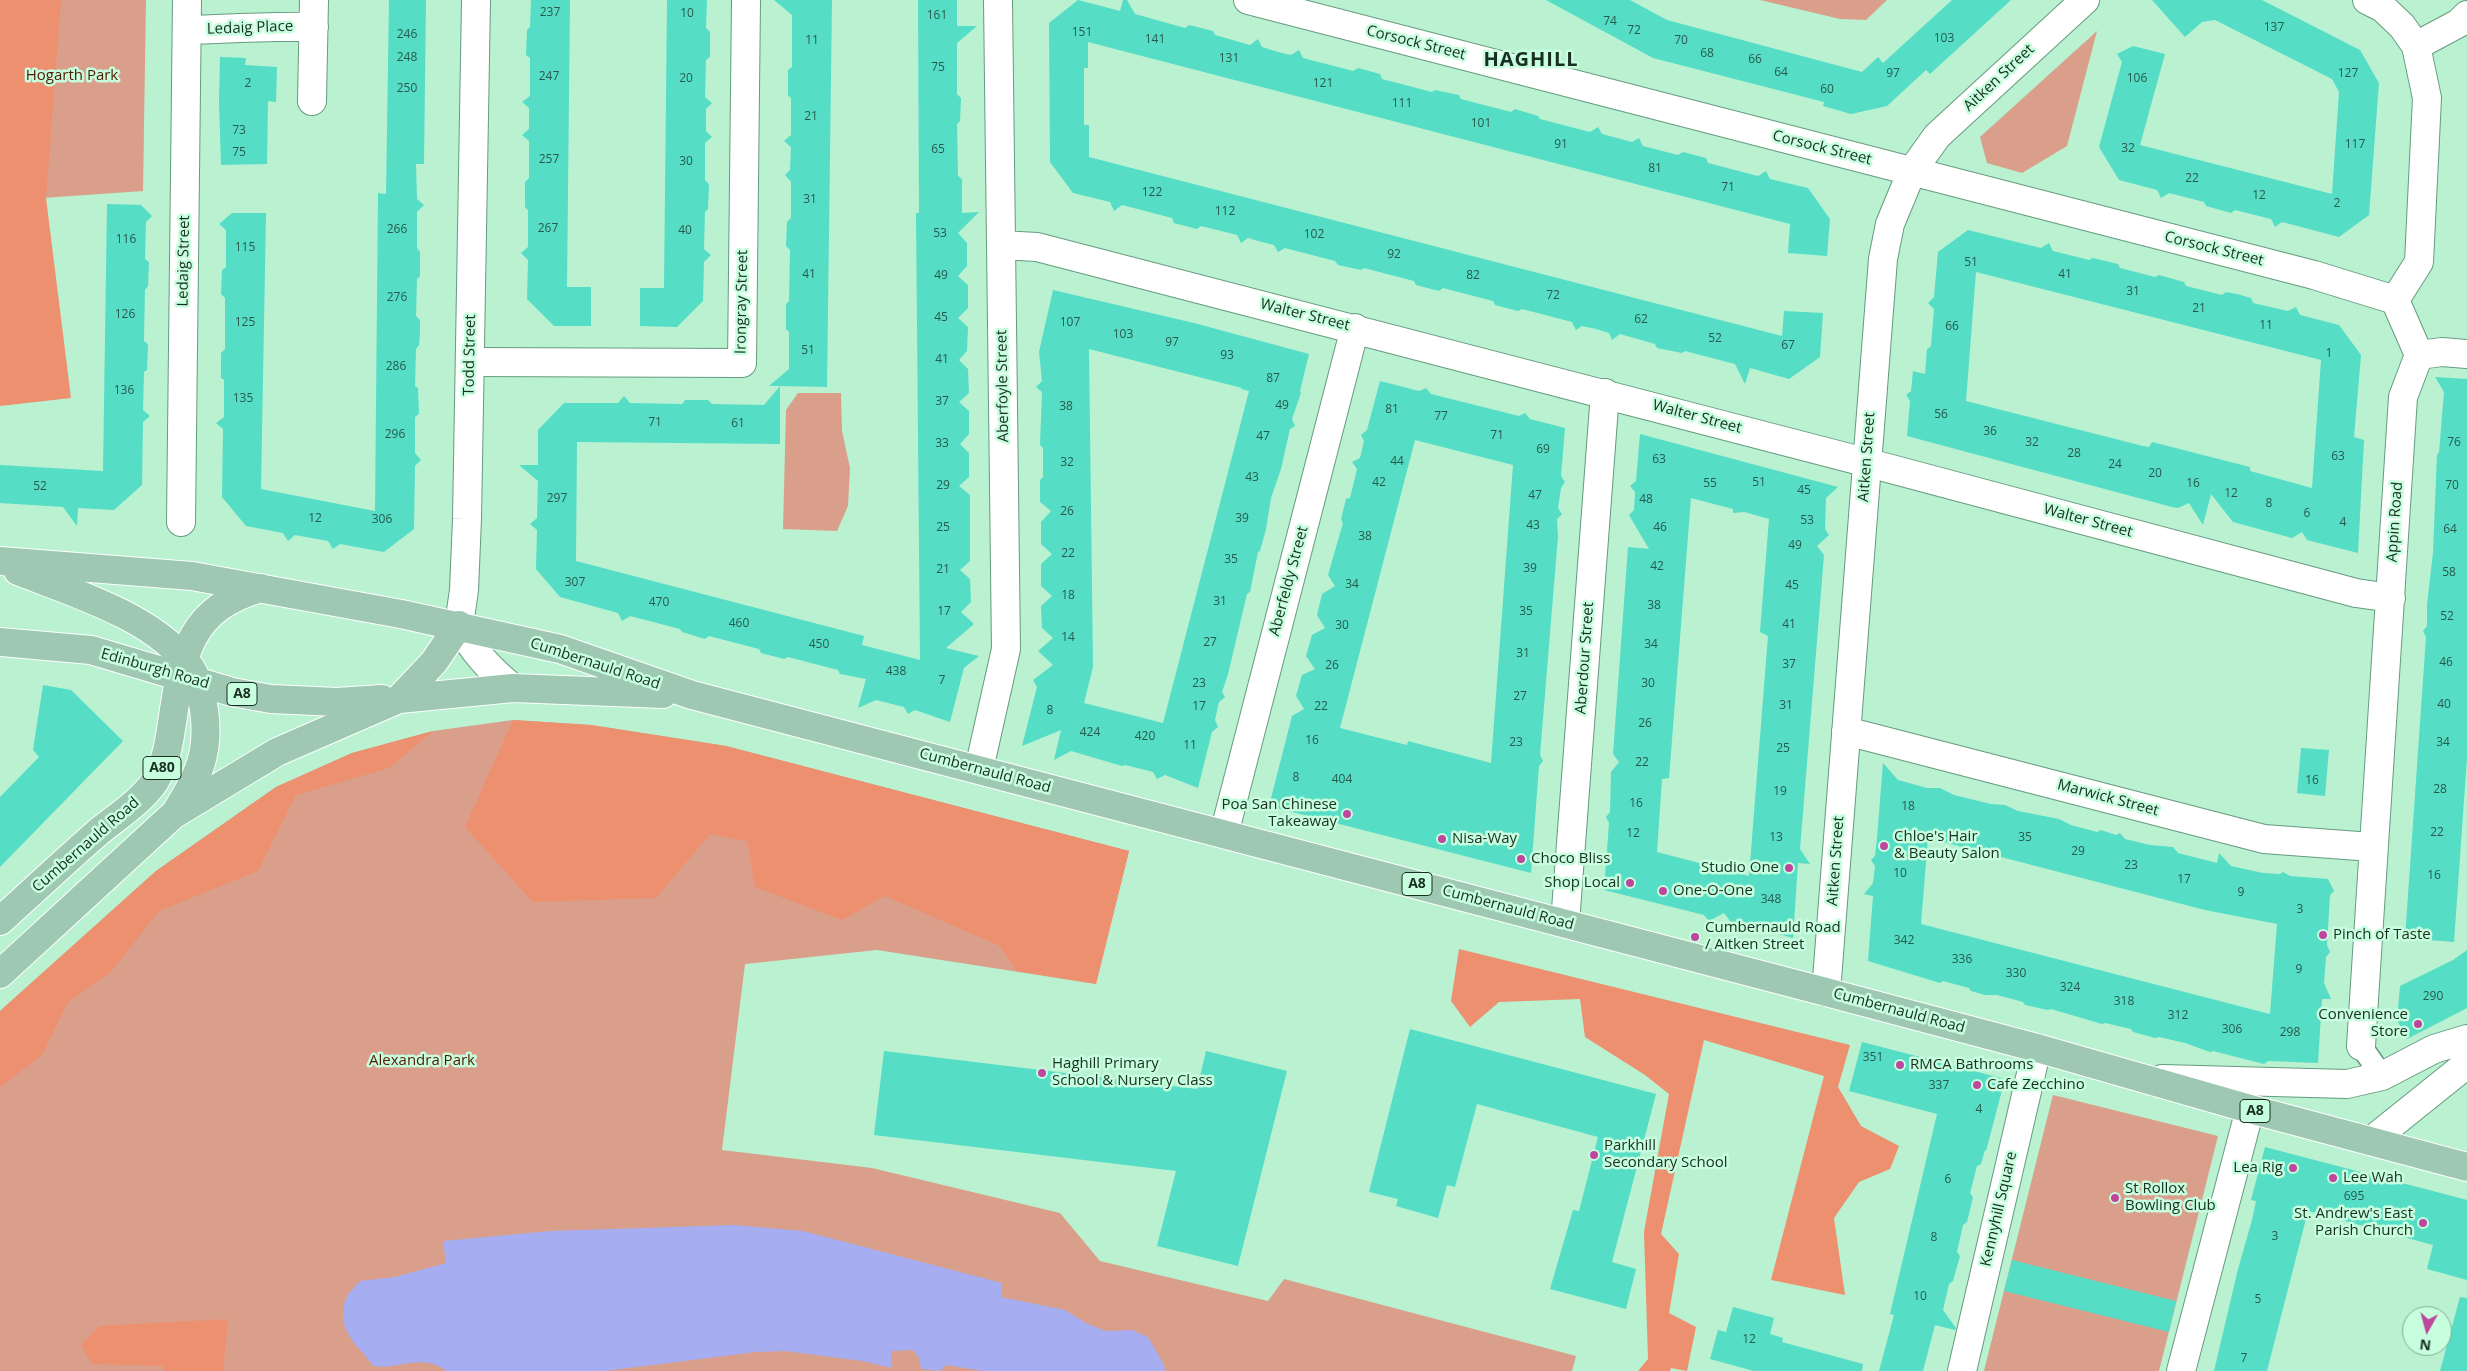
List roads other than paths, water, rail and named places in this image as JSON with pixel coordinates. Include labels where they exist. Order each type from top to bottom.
[{"type":"main road","points":[[0,563],[110,607],[154,633],[186,672]]},
{"type":"main road","name":"A8","points":[[0,563],[192,576],[262,587]]},
{"type":"main road","name":"Cumbernauld Road","points":[[0,922],[152,785],[162,768],[168,748],[193,636],[207,617],[226,601],[262,587],[459,625],[560,649],[692,695],[2037,1048],[2250,1109],[2371,1141]]},
{"type":"main road","points":[[399,699],[434,662],[459,625]]},
{"type":"main road","name":"Edinburgh Road","points":[[0,642],[91,650],[186,672],[232,692],[289,701],[337,702],[399,699]]},
{"type":"main road","name":"A80","points":[[173,815],[197,779],[204,757],[206,725],[186,672]]},
{"type":"main road","name":"A8","points":[[399,699],[513,688],[692,695]]},
{"type":"main road","name":"A80","points":[[0,974],[173,815],[277,752],[399,699]]},
{"type":"main road","name":"A8","points":[[2371,1141],[2467,1167]]},
{"type":"street","name":"Ledaig Street","points":[[181,522],[187,0]]},
{"type":"street","name":"Ledaig Place","points":[[312,102],[314,0]]},
{"type":"street","name":"Todd Street","points":[[459,625],[464,590],[476,0]]},
{"type":"street","name":"Irongray Street","points":[[470,362],[742,363],[746,0]]},
{"type":"street","name":"Aberfoyle Street","points":[[979,769],[1006,649],[998,0]]},
{"type":"street","name":"Corsock Street","points":[[1248,0],[2314,275],[2395,300]]},
{"type":"street","name":"Aitken Street","points":[[1826,992],[1866,461],[1883,259],[1890,224],[1912,171],[1937,136],[2085,0]]},
{"type":"street","points":[[2367,0],[2383,8],[2402,26],[2416,46],[2427,98],[2420,262],[2395,300],[2419,355],[2442,352],[2467,354]]},
{"type":"street","points":[[2416,46],[2459,23],[2467,16]]},
{"type":"street","name":"Ledaig Place","points":[[187,30],[241,29],[262,26],[314,27]]},
{"type":"street","name":"Walter Street","points":[[1002,245],[1037,247],[1866,461],[2346,590],[2390,598]]},
{"type":"street","name":"Aberfeldy Street","points":[[1224,834],[1355,328]]},
{"type":"street","name":"Appin Road","points":[[2382,1076],[2361,1046],[2372,847],[2403,397],[2419,355]]},
{"type":"street","name":"Aberdour Street","points":[[1565,923],[1605,393]]},
{"type":"street","points":[[459,625],[474,649],[489,667],[513,688]]},
{"type":"street","name":"Marwick Street","points":[[1846,731],[2264,839],[2372,847]]},
{"type":"street","name":"Cumbernauld Road","points":[[2140,1078],[2347,1084],[2382,1076],[2434,1049],[2467,1039]]},
{"type":"street","name":"Kennyhill Square","points":[[1962,1371],[2037,1048]]},
{"type":"street","points":[[2371,1141],[2467,1064]]},
{"type":"street","points":[[2181,1371],[2250,1109]]},
{"type":"water","points":[[734,1225],[803,1231],[1002,1283],[1001,1297],[1065,1310],[1084,1322],[1105,1331],[1132,1330],[1148,1337],[1164,1365],[1165,1371],[983,1371],[946,1365],[940,1371],[921,1369],[919,1358],[913,1350],[891,1351],[892,1368],[862,1361],[785,1351],[756,1352],[605,1371],[446,1371],[428,1363],[418,1362],[382,1367],[374,1366],[349,1336],[344,1322],[343,1315],[346,1299],[360,1281],[395,1277],[446,1263],[443,1241],[550,1231]]},
{"type":"place","name":"Poa San Chinese Takeaway","points":[[1347,814]]},
{"type":"place","name":"Nisa-Way","points":[[1442,839]]},
{"type":"place","name":"Chloe's Hair & Beauty Salon","points":[[1884,846]]},
{"type":"place","name":"Choco Bliss","points":[[1521,859]]},
{"type":"place","name":"Studio One","points":[[1789,868]]},
{"type":"place","name":"Shop Local","points":[[1630,883]]},
{"type":"place","name":"One-O-One","points":[[1663,891]]},
{"type":"place","name":"Pinch of Taste","points":[[2323,935]]},
{"type":"place","name":"Cumbernauld Road / Aitken Street","points":[[1695,937]]},
{"type":"place","name":"Convenience Store","points":[[2418,1024]]},
{"type":"place","name":"RMCA Bathrooms","points":[[1900,1065]]},
{"type":"place","name":"Haghill Primary School & Nursery Class","points":[[1042,1073]]},
{"type":"place","name":"Cafe Zecchino","points":[[1977,1085]]},
{"type":"place","name":"Parkhill Secondary School","points":[[1594,1155]]},
{"type":"place","name":"Lea Rig","points":[[2293,1168]]},
{"type":"place","name":"Lee Wah","points":[[2333,1178]]},
{"type":"place","name":"St Rollox Bowling Club","points":[[2115,1198]]},
{"type":"place","name":"St. Andrew's East Parish Church","points":[[2423,1223]]},
{"type":"district","name":"HAGHILL","points":[[1531,60]]},
{"type":"park label","name":"Hogarth Park","points":[[72,76]]},
{"type":"park label","name":"Alexandra Park","points":[[422,1061]]}]
